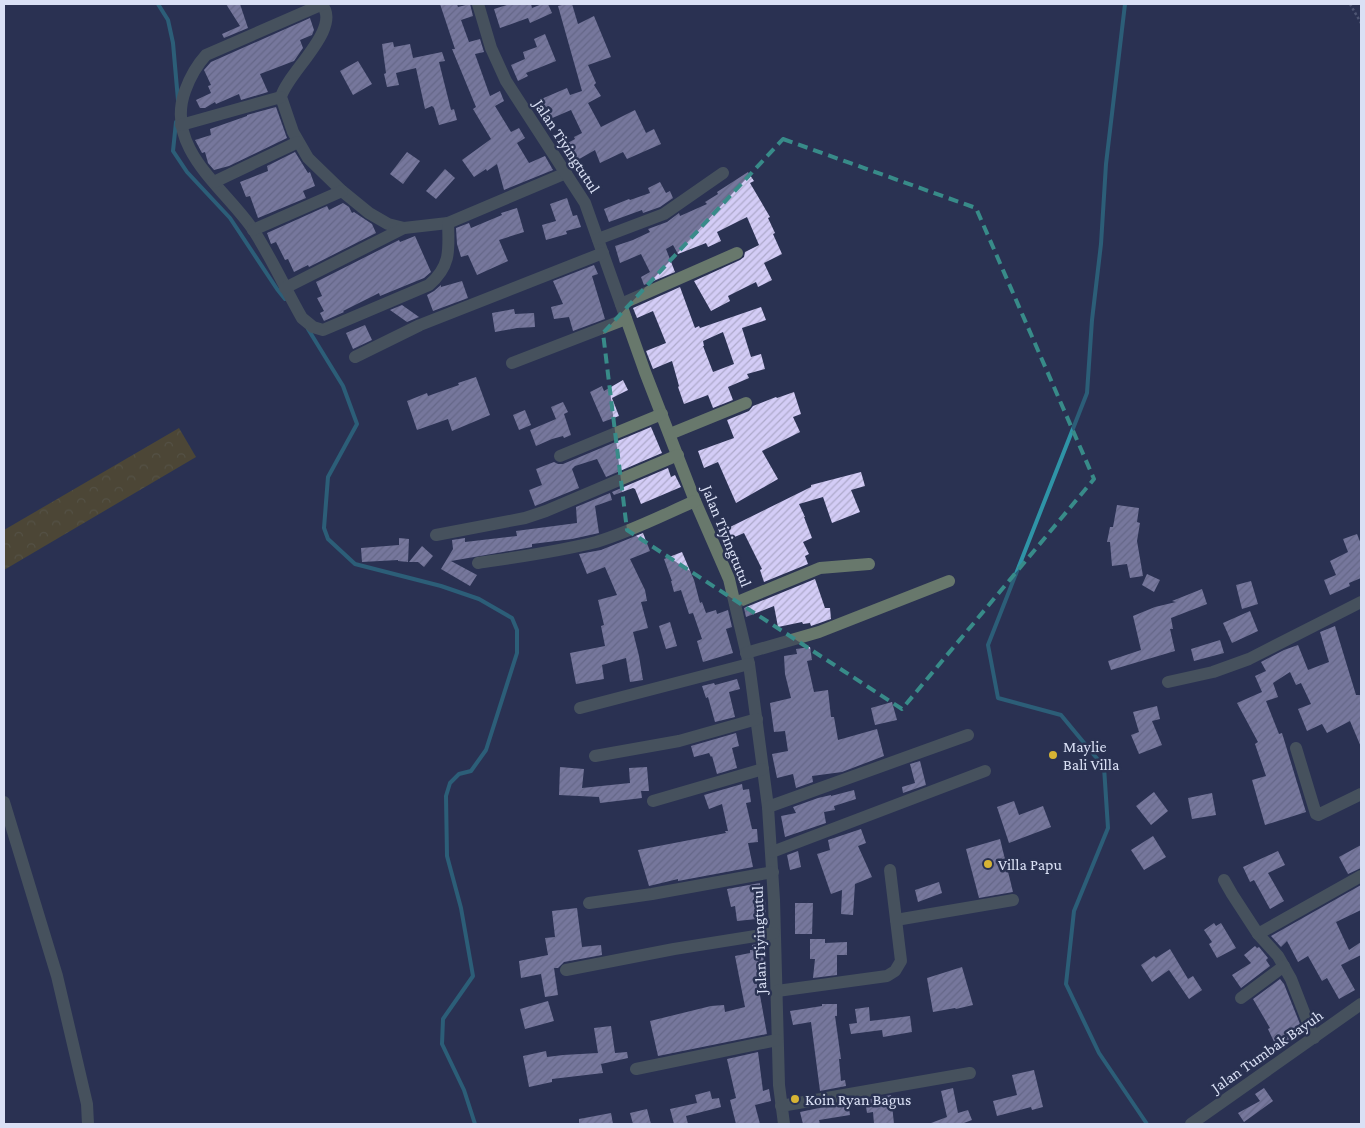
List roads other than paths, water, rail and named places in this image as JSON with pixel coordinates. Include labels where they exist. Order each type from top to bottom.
[{"type":"street","points":[[181,125],[281,97],[297,70],[318,41],[327,18],[326,10],[322,4],[206,55],[190,77],[181,101],[181,125],[188,149],[253,230],[302,318],[313,327],[323,330],[430,285],[446,265],[449,248],[448,223]]},
{"type":"street","name":"Jalan Tiyingtutul","points":[[478,4],[491,48],[506,81],[585,203],[626,319],[695,500],[730,579],[748,658],[768,807],[773,872],[777,1040],[784,1124]]},
{"type":"street","points":[[281,97],[293,132],[308,158],[342,190],[379,219],[404,228]]},
{"type":"street","points":[[214,182],[298,142]]},
{"type":"street","points":[[285,288],[404,228],[448,223],[566,173]]},
{"type":"street","points":[[598,239],[664,214],[723,173]]},
{"type":"street","points":[[253,230],[342,190]]},
{"type":"street","points":[[356,357],[420,325],[603,253]]},
{"type":"street","points":[[621,304],[737,253]]},
{"type":"street","points":[[512,362],[626,319]]},
{"type":"street","points":[[670,434],[746,403]]},
{"type":"street","points":[[560,456],[662,414]]},
{"type":"street","points":[[436,535],[525,518],[546,511],[678,455]]},
{"type":"street","points":[[478,564],[566,549],[598,541],[695,500]]},
{"type":"street","points":[[735,603],[820,568],[869,564]]},
{"type":"street","points":[[580,708],[748,658],[949,581]]},
{"type":"street","points":[[1168,682],[1213,672],[1249,659],[1361,602]]},
{"type":"street","points":[[595,756],[680,741],[757,718]]},
{"type":"street","points":[[768,807],[968,735]]},
{"type":"street","points":[[1296,748],[1318,816],[1361,794]]},
{"type":"street","points":[[653,801],[763,769]]},
{"type":"street","points":[[772,852],[985,771]]},
{"type":"street","points":[[4,802],[57,976],[87,1104],[88,1124]]},
{"type":"street","points":[[777,991],[892,974],[898,968],[901,961],[890,870]]},
{"type":"street","points":[[589,903],[652,894],[773,872]]},
{"type":"street","points":[[1258,934],[1361,876]]},
{"type":"street","points":[[1224,880],[1258,934],[1278,956],[1284,966],[1314,1038]]},
{"type":"street","points":[[896,920],[1012,900]]},
{"type":"street","points":[[566,970],[674,949],[774,933]]},
{"type":"street","points":[[1241,998],[1284,966]]},
{"type":"street","name":"Jalan Tumbak Bayuh","points":[[1191,1124],[1361,1004]]},
{"type":"street","points":[[636,1069],[777,1040]]},
{"type":"street","points":[[782,1106],[970,1073]]},
{"type":"waterway","points":[[158,4],[168,20],[173,43],[178,100]]},
{"type":"waterway","points":[[1125,4],[1106,164],[1101,244],[1092,320],[1087,393],[988,645],[998,698],[1061,715],[1104,767],[1108,828],[1074,911],[1066,984],[1099,1053],[1147,1124]]},
{"type":"waterway","points":[[176,122],[173,151],[187,172],[230,218],[285,299]]},
{"type":"waterway","points":[[308,329],[343,386],[357,424],[328,477],[324,528],[328,539],[355,564],[441,586],[479,599],[512,618],[517,630],[517,653],[486,750],[471,771],[459,774],[450,783],[446,796],[447,856],[461,908],[473,976],[443,1019],[442,1044],[464,1090],[475,1124]]},
{"type":"place","name":"Maylie Bali Villa","points":[[1053,755]]},
{"type":"place","name":"Villa Papu","points":[[988,864]]},
{"type":"place","name":"Koin Ryan Bagus","points":[[795,1099]]}]
